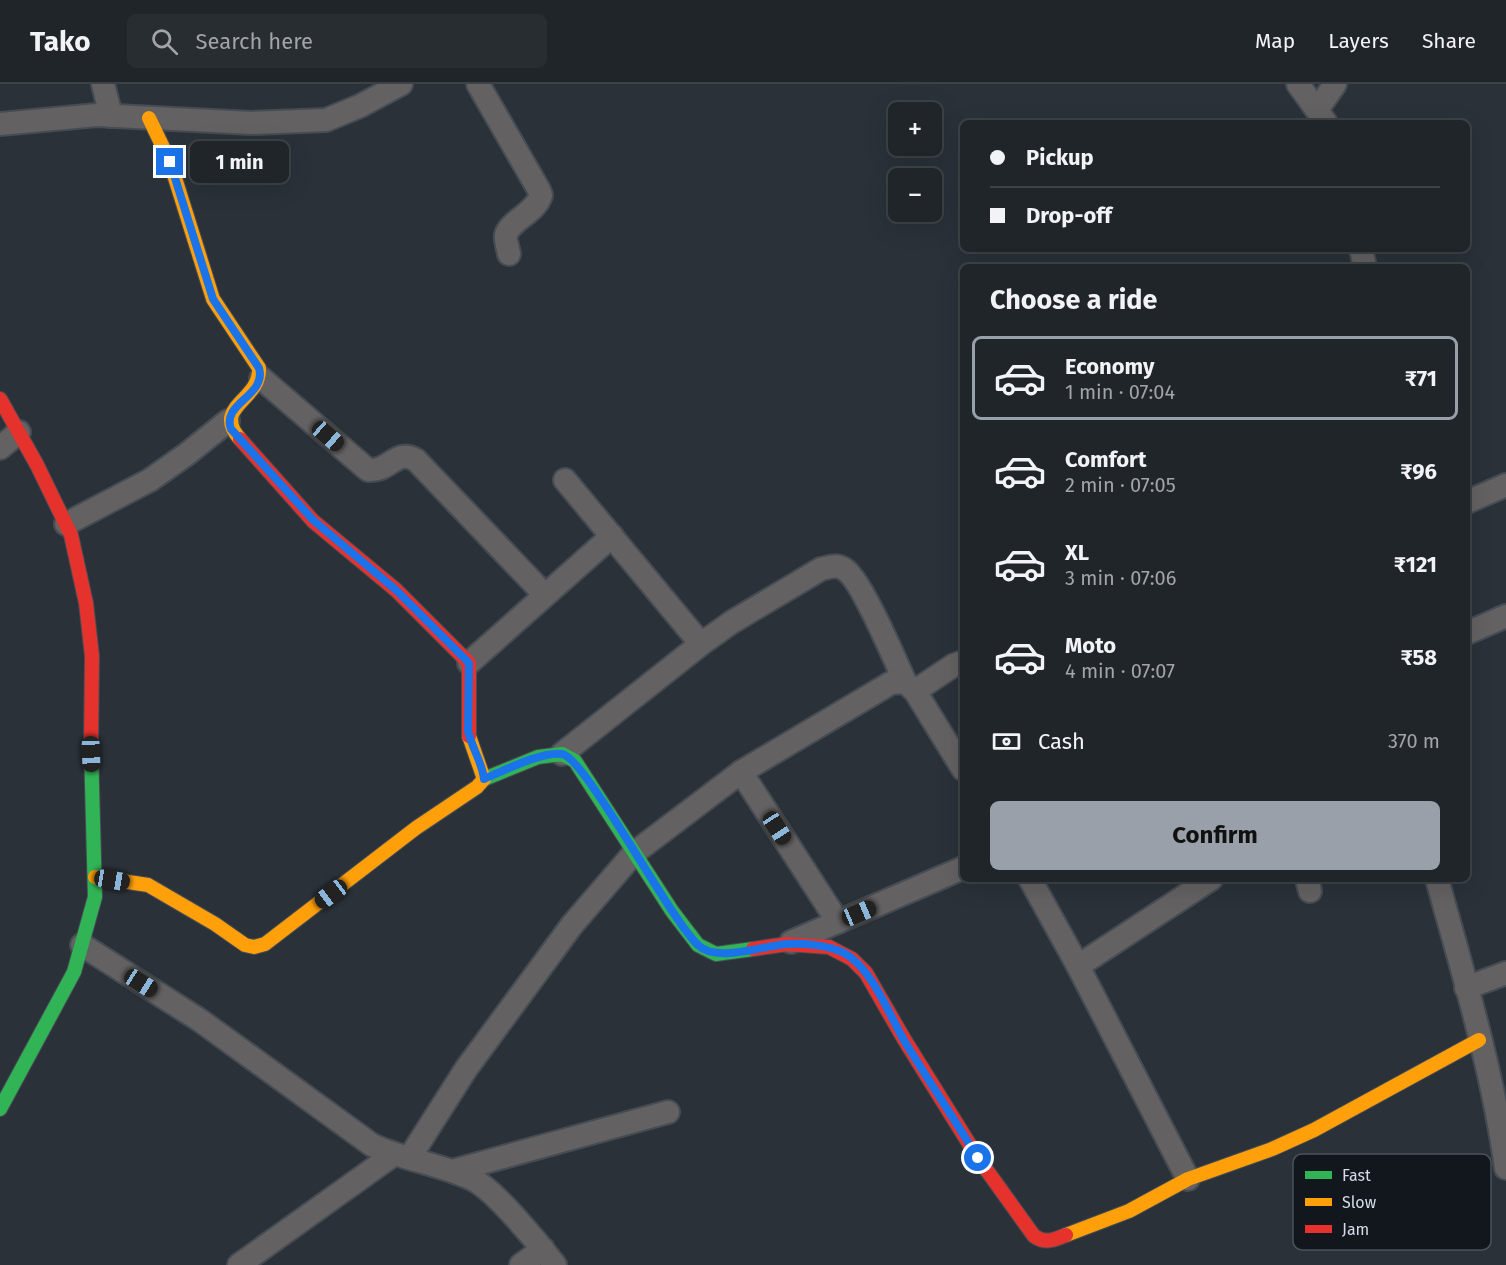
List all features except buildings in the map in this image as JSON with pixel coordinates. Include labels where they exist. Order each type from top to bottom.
[{"type":"street","points":[[103,84],[111,116]]},
{"type":"street","points":[[0,124],[97,115],[251,123],[326,120],[377,98],[401,84]]},
{"type":"street","points":[[478,84],[541,195],[533,208],[507,232],[509,254]]},
{"type":"street","points":[[1298,84],[1322,117]]},
{"type":"street","points":[[1322,117],[1335,84]]},
{"type":"street","points":[[66,524],[150,480],[187,454],[228,421],[231,413],[258,386],[261,378],[259,368],[213,299],[170,162],[150,118]]},
{"type":"street","points":[[261,378],[368,470],[377,471],[401,456],[410,456],[416,460],[545,595]]},
{"type":"street","points":[[0,399],[71,535],[86,603],[92,656],[91,754],[95,897],[74,972],[0,1108]]},
{"type":"street","points":[[228,421],[231,429],[313,520],[396,590],[469,663],[468,731],[470,742],[483,767],[484,779]]},
{"type":"street","points":[[0,448],[18,432]]},
{"type":"street","points":[[565,480],[701,644]]},
{"type":"street","points":[[1470,500],[1506,484]]},
{"type":"street","points":[[469,663],[612,536]]},
{"type":"street","points":[[94,877],[148,885],[215,924],[245,945],[254,947],[265,944],[416,828],[477,787],[484,779],[538,757],[562,754],[732,622],[821,569],[837,566],[847,570],[861,590],[910,686],[960,764]]},
{"type":"street","points":[[1470,632],[1506,616]]},
{"type":"street","points":[[239,1265],[402,1156],[572,925],[634,853],[741,772],[891,683],[910,686],[960,663]]},
{"type":"street","points":[[562,754],[574,761],[587,777],[672,911],[698,945],[716,954],[788,944],[829,947],[845,954],[866,973],[978,1158],[1027,1228],[1040,1240],[1051,1241],[1129,1211],[1188,1179],[1272,1149],[1314,1130],[1479,1040]]},
{"type":"street","points":[[741,772],[838,922]]},
{"type":"street","points":[[788,944],[960,869]]},
{"type":"street","points":[[1032,882],[1078,966],[1188,1179]]},
{"type":"street","points":[[1078,966],[1206,882]]},
{"type":"street","points":[[1438,882],[1501,1131],[1506,1168]]},
{"type":"street","points":[[82,945],[201,1021],[372,1145],[475,1180],[496,1198],[549,1257],[521,1265]]},
{"type":"street","points":[[1466,988],[1506,973]]},
{"type":"street","points":[[452,1171],[668,1112]]},
{"type":"traffic: fast","points":[[0,1109],[74,972],[95,897],[91,747]]},
{"type":"traffic: fast","points":[[484,779],[538,757],[562,754],[575,761],[672,911],[698,945],[716,954],[753,949]]},
{"type":"traffic: slow","points":[[149,118],[170,162],[213,299],[259,368],[258,379],[234,411],[231,419],[233,428],[240,439]]},
{"type":"traffic: slow","points":[[95,877],[148,885],[215,924],[245,945],[254,947],[265,944],[416,828],[477,787],[484,779],[469,736]]},
{"type":"traffic: slow","points":[[1066,1235],[1129,1211],[1188,1179],[1272,1149],[1314,1130],[1479,1040]]},
{"type":"traffic: jam","points":[[0,399],[37,465],[71,535],[86,603],[92,656],[91,747]]},
{"type":"traffic: jam","points":[[240,439],[313,521],[396,590],[469,663],[469,736]]},
{"type":"traffic: jam","points":[[753,949],[787,944],[829,947],[852,959],[866,973],[978,1158],[1034,1236],[1046,1241],[1066,1235]]},
{"type":"route","points":[[170,162],[213,299],[261,374],[258,386],[231,413],[228,421],[231,429],[313,520],[396,590],[469,663],[468,731],[470,742],[483,767],[484,779],[538,757],[562,754],[574,761],[587,777],[672,911],[698,945],[716,954],[788,944],[829,947],[852,959],[866,973],[978,1158]]}]
